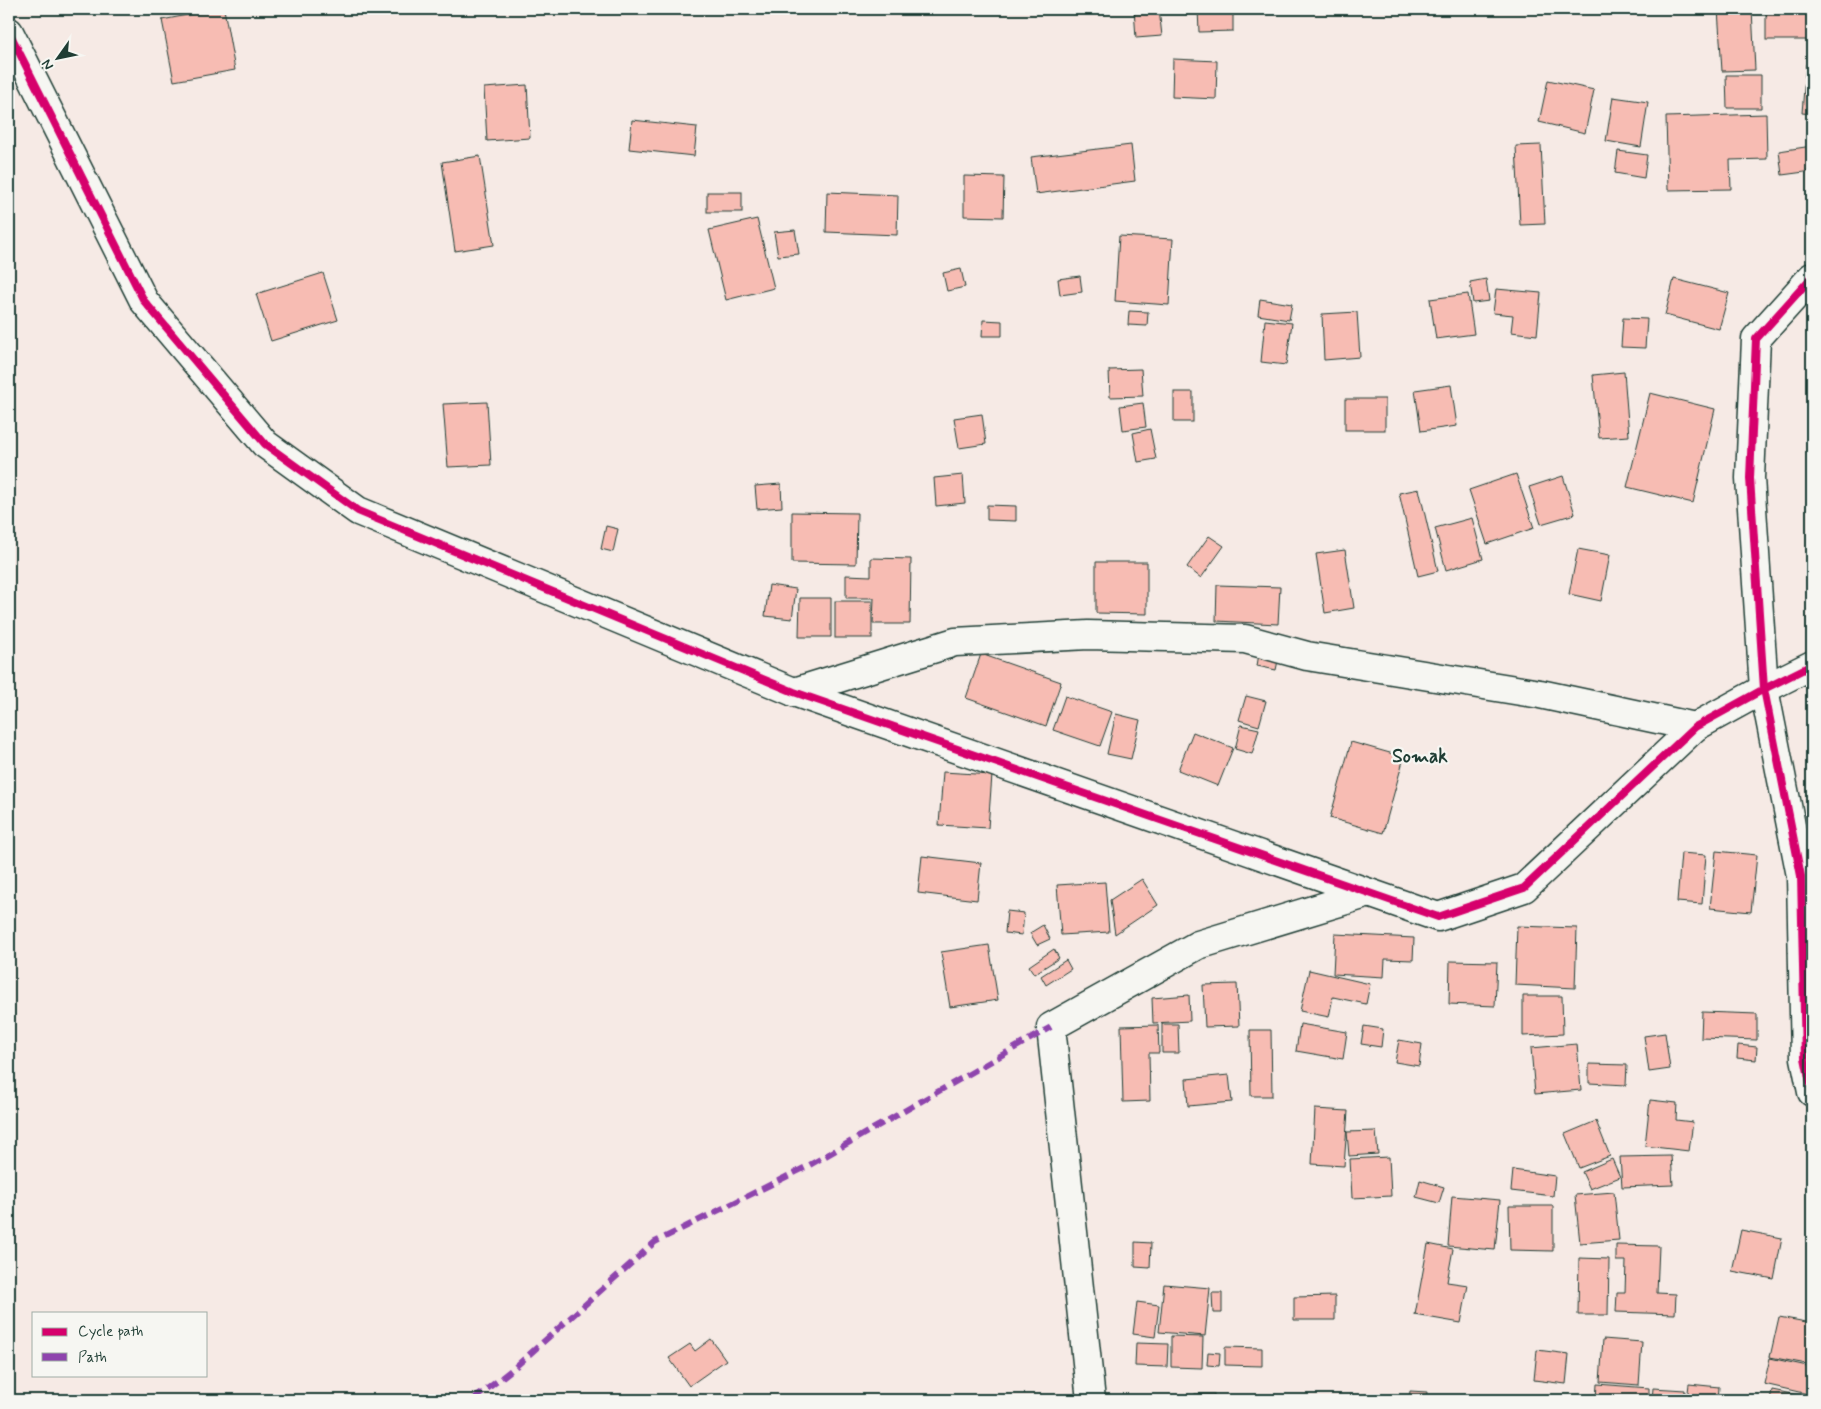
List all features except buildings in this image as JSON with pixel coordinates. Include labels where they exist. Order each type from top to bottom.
[{"type":"street","points":[[9,32],[144,301],[265,444],[358,511],[794,692],[1438,917],[1524,888],[1695,727],[1812,665]]},
{"type":"street","points":[[1812,277],[1756,339],[1750,478],[1764,689],[1801,876],[1805,1058],[1812,1092]]},
{"type":"street","points":[[794,692],[955,642],[1088,635],[1245,639],[1307,656],[1540,694],[1695,727]]},
{"type":"street","points":[[1091,1400],[1051,1027],[1198,945],[1369,893]]},
{"type":"marked path","points":[[473,1400],[514,1368],[655,1242],[808,1166],[1051,1027]]},
{"type":"cycle path","points":[[9,32],[144,301],[265,444],[358,511],[794,692],[1438,917],[1524,888],[1695,727],[1812,665]]},
{"type":"cycle path","points":[[1812,277],[1756,339],[1750,478],[1764,689],[1801,876],[1805,1058],[1812,1092]]},
{"type":"district","name":"Somak","points":[[1420,756]]}]
